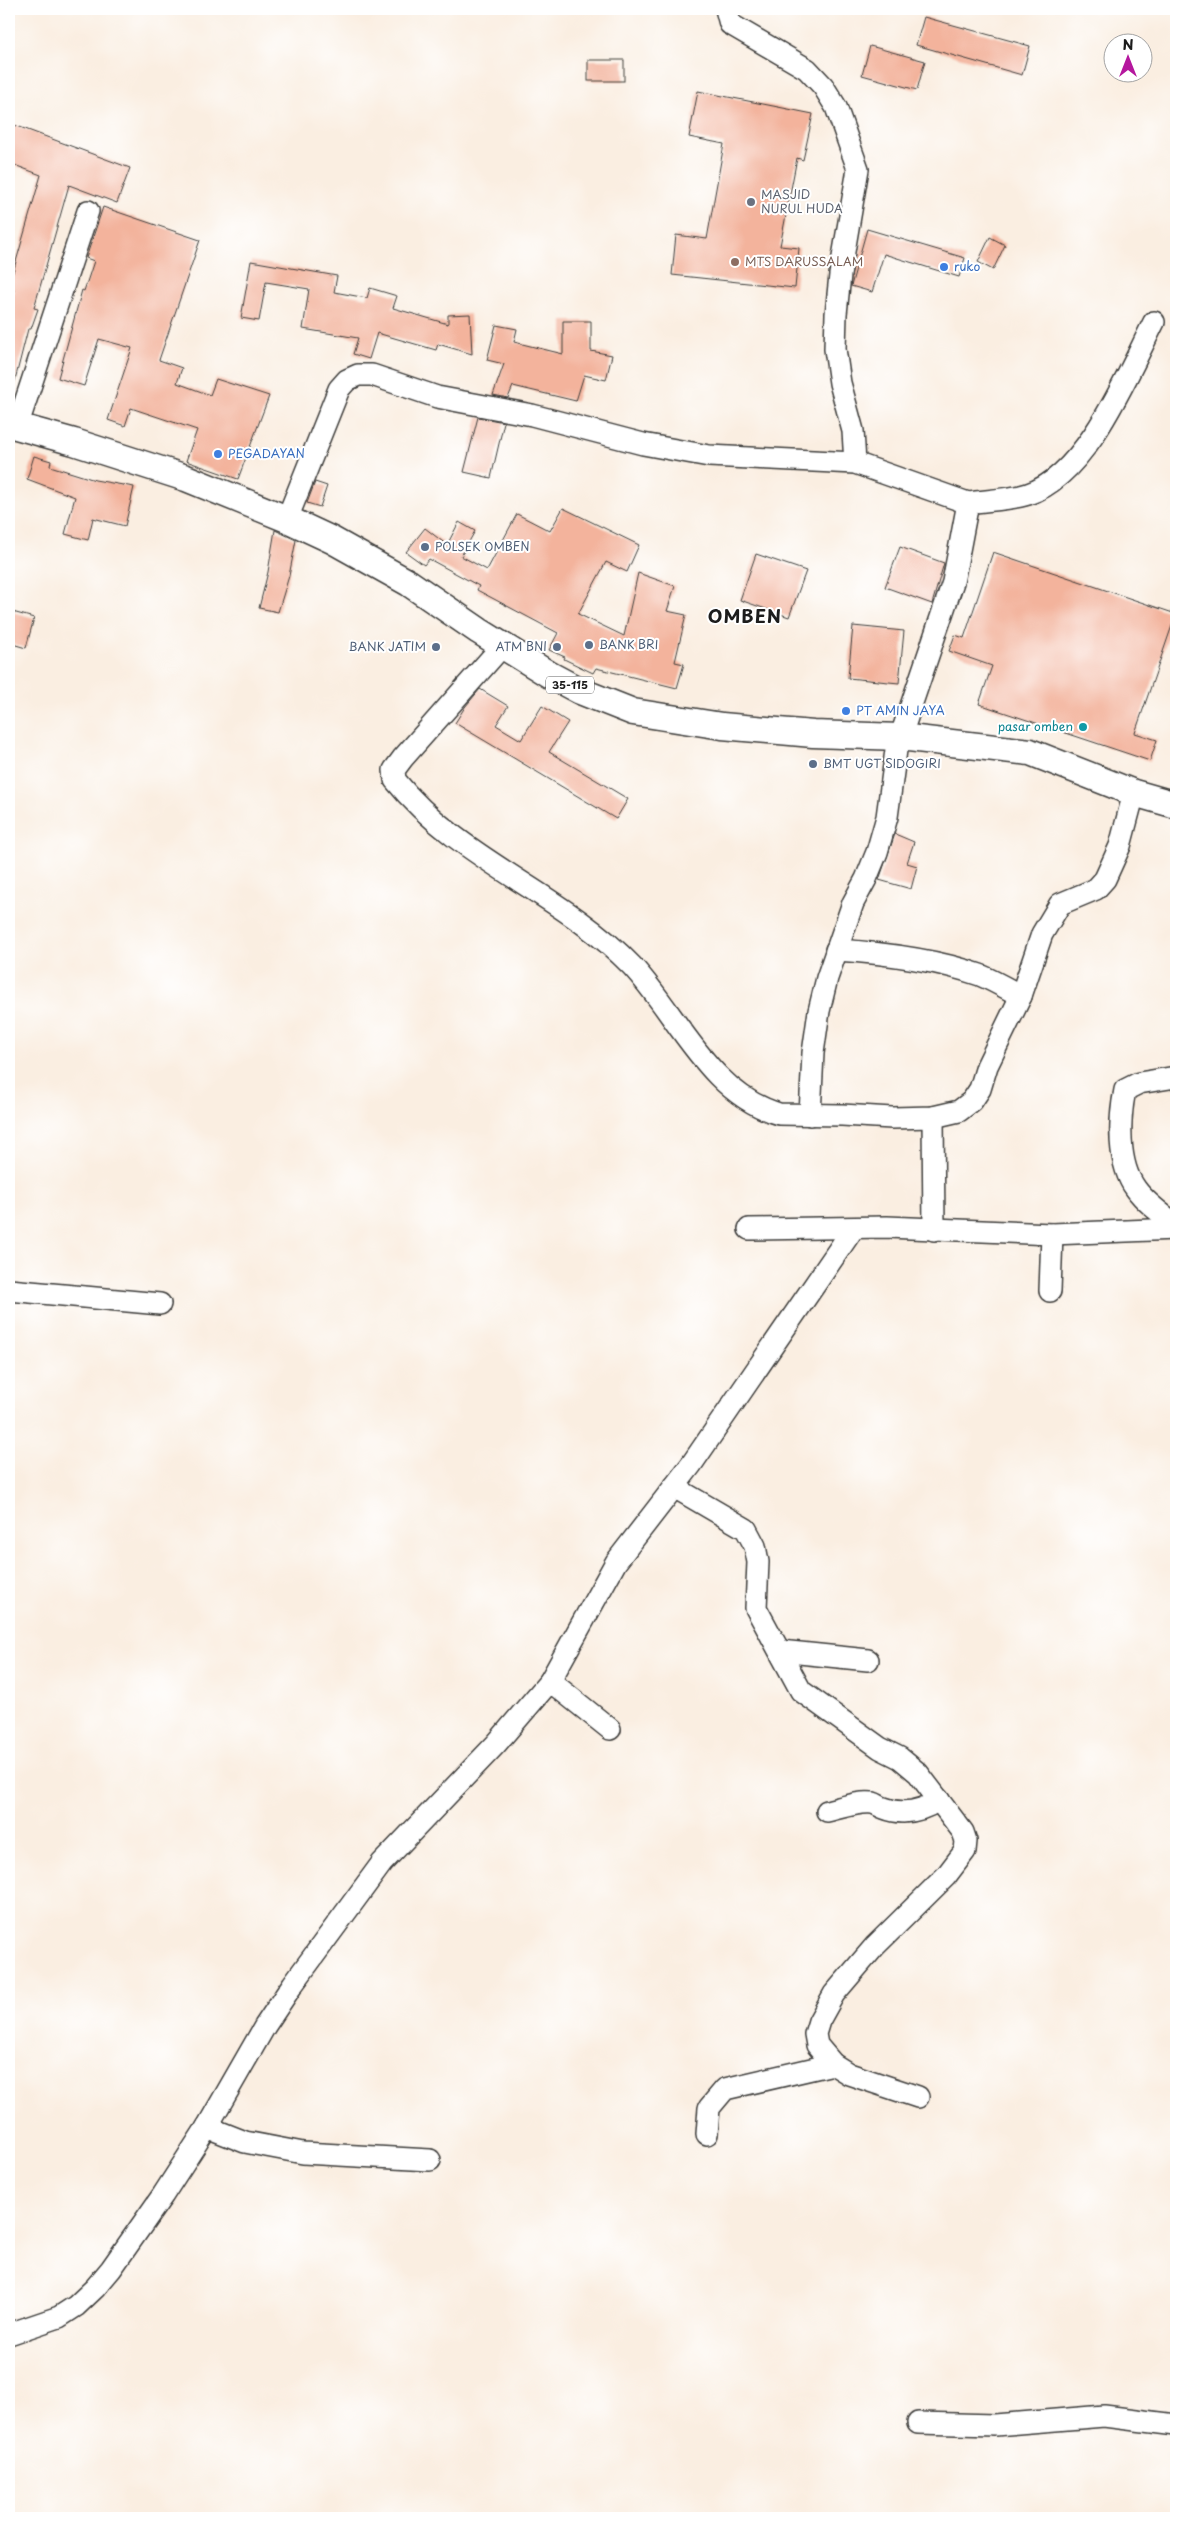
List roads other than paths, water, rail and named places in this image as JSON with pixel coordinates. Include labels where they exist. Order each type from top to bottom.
[{"type":"main road","name":"35-115","points":[[13,425],[74,442],[186,478],[287,519],[332,540],[409,583],[503,645],[580,691],[633,712],[722,726],[813,734],[900,737],[1030,752],[1134,792],[1176,805]]},
{"type":"street","points":[[726,9],[730,24],[807,69],[823,86],[836,107],[858,169],[840,275],[836,323],[836,349],[840,383],[852,431],[855,462]]},
{"type":"street","points":[[13,425],[88,210]]},
{"type":"street","points":[[287,519],[339,389],[347,380],[358,375],[372,375],[437,397],[506,409],[643,444],[709,456],[855,462],[968,503],[1028,494],[1045,486],[1057,477],[1089,444],[1154,322]]},
{"type":"street","points":[[810,1115],[813,1053],[819,1011],[836,950],[853,903],[866,879],[877,852],[887,817],[894,764],[900,737],[953,582],[968,503]]},
{"type":"street","points":[[503,645],[403,758],[394,770],[395,780],[424,812],[443,829],[600,934],[634,968],[682,1033],[731,1088],[770,1112],[779,1114],[892,1118],[933,1117],[959,1111],[972,1101],[980,1089],[987,1066],[1021,996],[1042,934],[1052,914],[1060,904],[1096,889],[1104,879],[1120,846],[1134,792]]},
{"type":"street","points":[[836,950],[872,952],[949,966],[981,976],[1021,996]]},
{"type":"street","points":[[1176,1077],[1139,1083],[1124,1090],[1122,1134],[1124,1160],[1134,1187],[1176,1225]]},
{"type":"street","points":[[933,1117],[934,1230]]},
{"type":"street","points":[[750,1229],[887,1227],[1052,1234],[1176,1229]]},
{"type":"street","points":[[9,2334],[59,2317],[95,2288],[163,2195],[207,2127],[265,2026],[382,1863],[496,1744],[550,1681],[616,1562],[674,1487],[852,1228]]},
{"type":"street","points":[[1050,1291],[1052,1234]]},
{"type":"street","points":[[9,1290],[160,1304]]},
{"type":"street","points":[[674,1487],[746,1529],[755,1546],[758,1562],[756,1608],[766,1630],[780,1651],[793,1679],[801,1691],[880,1748],[900,1758],[918,1773],[963,1832],[966,1842],[965,1850],[946,1876],[875,1946],[834,1994],[819,2021],[816,2034],[817,2046],[832,2064],[849,2074],[918,2097]]},
{"type":"street","points":[[780,1651],[868,1660]]},
{"type":"street","points":[[550,1681],[610,1729]]},
{"type":"street","points":[[827,1811],[860,1804],[874,1804],[884,1809],[913,1812],[923,1810],[939,1800]]},
{"type":"street","points":[[707,2134],[709,2108],[725,2089],[832,2064]]},
{"type":"street","points":[[207,2127],[245,2142],[303,2153],[430,2160]]},
{"type":"street","points":[[918,2424],[995,2425],[1104,2416],[1176,2425]]},
{"type":"place","name":"MASJID NURUL HUDA","points":[[751,202]]},
{"type":"place","name":"MTS DARUSSALAM","points":[[735,262]]},
{"type":"place","name":"ruko","points":[[944,267]]},
{"type":"place","name":"PEGADAYAN","points":[[218,454]]},
{"type":"place","name":"POLSEK OMBEN","points":[[425,547]]},
{"type":"place","name":"BANK BRI","points":[[589,645]]},
{"type":"place","name":"BANK JATIM","points":[[436,647]]},
{"type":"place","name":"ATM BNI","points":[[557,647]]},
{"type":"place","name":"PT AMIN JAYA","points":[[846,711]]},
{"type":"place","name":"pasar omben","points":[[1083,727]]},
{"type":"place","name":"BMT UGT SIDOGIRI","points":[[813,764]]},
{"type":"district","name":"OMBEN","points":[[745,617]]}]
